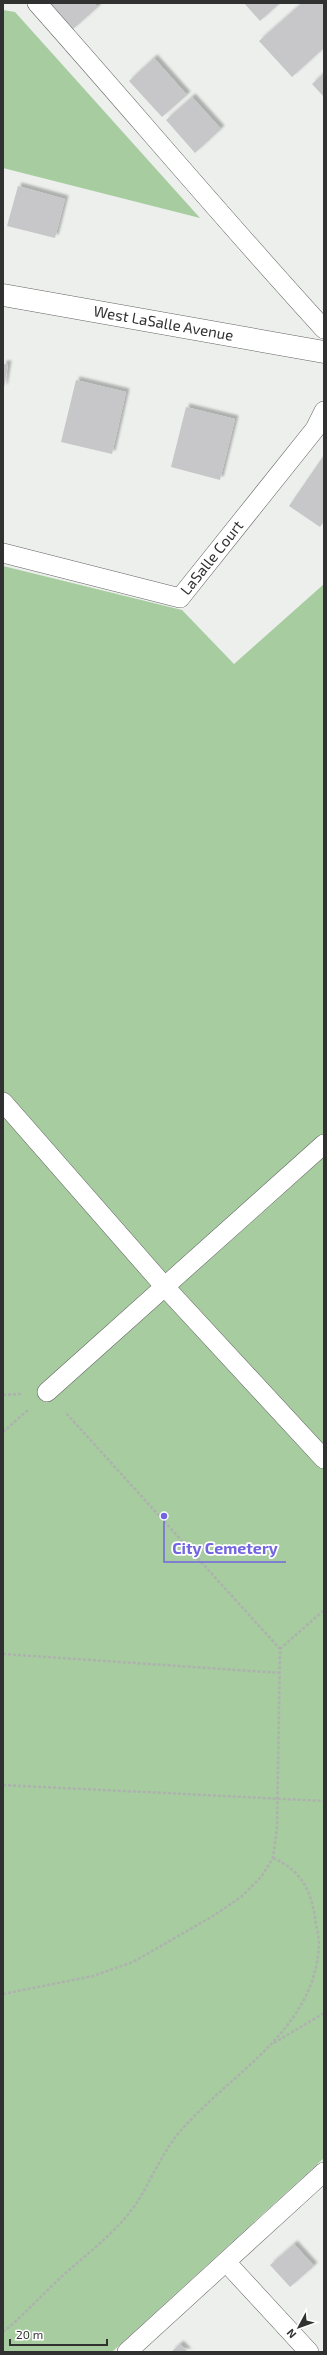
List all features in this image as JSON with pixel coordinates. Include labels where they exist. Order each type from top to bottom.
[{"type":"street","name":"West LaSalle Avenue","points":[[3,295],[324,352]]},
{"type":"lane","points":[[37,3],[193,180],[232,228],[324,329]]},
{"type":"lane","name":"LaSalle Court","points":[[3,553],[180,598],[316,429],[324,411]]},
{"type":"lane","points":[[3,1102],[165,1287],[324,1459]]},
{"type":"lane","points":[[47,1392],[324,1144]]},
{"type":"lane","points":[[127,2352],[324,2172]]},
{"type":"lane","points":[[226,2262],[309,2352]]},
{"type":"path","points":[[3,1432],[47,1392],[280,1650],[281,1673],[278,1798],[273,1858],[261,1877],[241,1897],[213,1916],[133,1962],[92,1976],[3,1994]]},
{"type":"path","points":[[280,1650],[324,1610]]},
{"type":"path","points":[[3,1654],[281,1673]]},
{"type":"path","points":[[3,1785],[324,1801]]},
{"type":"path","points":[[3,2332],[109,2236],[136,2204],[155,2170],[182,2129],[223,2087],[272,2044],[297,2014],[312,1982],[319,1944],[314,1912],[307,1887],[289,1865],[273,1858]]},
{"type":"path","points":[[272,2044],[324,2013]]},
{"type":"green space","points":[[3,10],[15,12],[200,218],[3,168]]},
{"type":"green space","points":[[3,566],[182,610],[234,664],[324,584],[324,2158],[112,2352],[3,2352]]},
{"type":"building","points":[[47,3],[94,3],[98,7],[72,30]]},
{"type":"building","points":[[244,3],[280,3],[260,21]]},
{"type":"building","points":[[302,3],[324,3],[324,48],[292,77],[259,41]]},
{"type":"building","points":[[154,58],[187,95],[162,117],[129,81]]},
{"type":"building","points":[[324,73],[324,97],[312,84]]},
{"type":"building","points":[[192,97],[221,129],[195,153],[166,120]]},
{"type":"building","points":[[18,186],[65,199],[55,238],[7,226]]},
{"type":"building","points":[[3,364],[8,364],[4,388],[3,387]]},
{"type":"building","points":[[76,380],[126,392],[112,454],[61,442]]},
{"type":"building","points":[[186,407],[235,419],[220,480],[171,467]]},
{"type":"building","points":[[324,455],[324,521],[320,527],[289,506]]},
{"type":"building","points":[[294,2244],[314,2266],[290,2287],[270,2265]]},
{"type":"building","points":[[180,2344],[188,2352],[171,2352]]},
{"type":"place","name":"City Cemetery","points":[[164,1516]]}]
